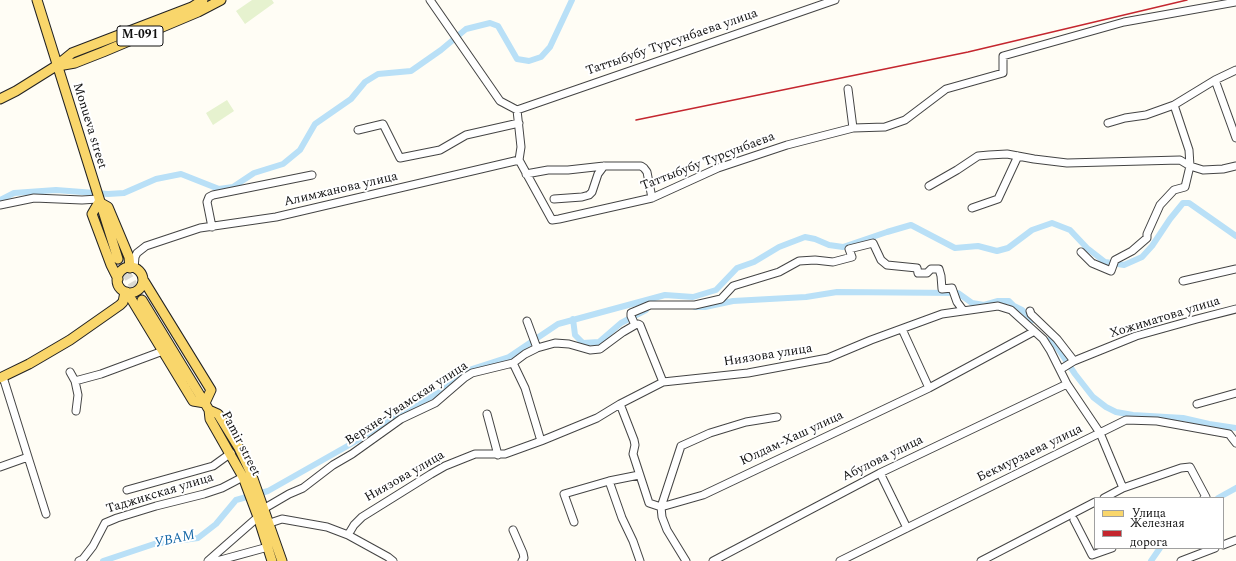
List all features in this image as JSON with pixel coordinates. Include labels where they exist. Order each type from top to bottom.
[{"type":"main road","name":"Monueva street","points":[[36,0],[118,259]]},
{"type":"main road","name":"М-091","points":[[56,66],[72,53],[192,7],[203,0]]},
{"type":"main road","name":"М-091","points":[[56,66],[75,63],[103,52],[198,12],[221,0]]},
{"type":"main road","points":[[0,98],[16,91],[56,66]]},
{"type":"main road","points":[[132,268],[129,257],[108,207],[97,196],[92,214],[111,265],[118,279],[119,286],[126,292],[193,401],[207,407]]},
{"type":"main road","points":[[118,279],[123,270],[132,268],[140,272],[144,281],[211,390],[207,407]]},
{"type":"main road","points":[[126,292],[138,291],[144,281]]},
{"type":"main road","points":[[1,378],[29,364],[70,340],[120,305],[123,302],[126,292]]},
{"type":"main road","points":[[142,300],[207,407]]},
{"type":"main road","name":"Pamir street","points":[[207,407],[210,419],[230,453],[247,475],[264,508],[282,561]]},
{"type":"main road","name":"Pamir street","points":[[207,407],[218,414],[239,448],[272,561]]},
{"type":"street","points":[[430,0],[500,101],[516,110],[521,146],[519,160]]},
{"type":"street","name":"Таттыбубу Турсунбаева улица","points":[[516,110],[835,0]]},
{"type":"street","name":"Таттыбубу Турсунбаева","points":[[519,160],[552,220],[652,198],[718,168],[787,145],[853,128],[884,127],[905,120],[946,88],[1003,73],[1003,56],[1124,22],[1236,2]]},
{"type":"street","points":[[1108,123],[1146,114],[1174,104],[1215,80],[1236,70]]},
{"type":"street","points":[[1215,80],[1236,138]]},
{"type":"street","points":[[848,89],[853,128]]},
{"type":"street","points":[[1080,252],[1092,263],[1111,271],[1115,260],[1132,251],[1147,238],[1147,234],[1160,205],[1174,190],[1185,187],[1190,166],[1189,150],[1174,104]]},
{"type":"street","points":[[358,130],[383,124],[400,158],[440,150],[466,135],[519,123]]},
{"type":"street","points":[[929,186],[978,156],[1007,154],[1067,163],[1180,160],[1190,166],[1203,170],[1223,169],[1236,166]]},
{"type":"street","points":[[972,208],[998,199],[1018,156]]},
{"type":"street","name":"Алимжанова улица","points":[[132,268],[135,257],[146,246],[200,228],[212,228],[276,217],[519,160]]},
{"type":"street","points":[[554,199],[589,195],[592,192],[598,174],[604,166]]},
{"type":"street","points":[[526,174],[548,170],[568,170],[604,166],[641,166],[644,168],[649,182],[652,198]]},
{"type":"street","points":[[212,228],[207,202],[209,197],[312,175]]},
{"type":"street","points":[[0,205],[34,198],[82,200],[97,196]]},
{"type":"street","name":"Верхне-Увамская улица","points":[[264,508],[303,488],[333,465],[352,454],[401,419],[435,403],[468,376],[479,371],[513,363],[537,346],[562,343],[590,350],[604,348],[623,332],[633,320],[631,313],[650,305],[695,305],[721,298],[734,286],[779,272],[799,261],[815,260],[833,262],[852,257],[849,249],[873,244],[881,260],[887,264],[917,268],[918,273],[926,273],[930,269],[939,269],[942,289],[952,288],[957,302],[963,310]]},
{"type":"street","points":[[1183,280],[1236,269]]},
{"type":"street","name":"Ниязова улица","points":[[348,535],[354,525],[362,517],[436,471],[475,454],[484,453],[498,455],[541,441],[597,418],[620,404],[663,382],[748,373],[828,358],[870,340],[942,314],[998,306],[1011,310],[1042,340],[1050,350],[1067,365],[1067,384],[1100,433],[1123,488]]},
{"type":"street","name":"Хожиматова улица","points":[[1067,365],[1136,336],[1236,309]]},
{"type":"street","points":[[1030,311],[1031,314],[1058,339],[1067,365]]},
{"type":"street","points":[[633,320],[640,325],[663,382]]},
{"type":"street","points":[[527,321],[537,346]]},
{"type":"street","points":[[902,329],[929,388]]},
{"type":"street","name":"Юлдам-Хаш улица","points":[[661,507],[703,495],[929,388],[1033,332]]},
{"type":"street","points":[[75,381],[101,374],[163,351]]},
{"type":"street","points":[[513,363],[525,388],[541,441]]},
{"type":"street","points":[[70,372],[75,381],[78,395],[76,411]]},
{"type":"street","points":[[1,378],[46,514]]},
{"type":"street","name":"Абулова улица","points":[[713,561],[880,473],[1067,384]]},
{"type":"street","points":[[1197,404],[1236,393]]},
{"type":"street","points":[[620,404],[634,440],[635,445],[633,454],[639,475],[650,503],[661,507]]},
{"type":"street","points":[[487,414],[498,455]]},
{"type":"street","points":[[686,561],[667,530],[662,517],[661,507],[682,446],[710,433],[746,422],[777,417]]},
{"type":"street","name":"Бекмурзаева улица","points":[[840,561],[1126,420],[1156,421],[1229,434],[1236,443]]},
{"type":"street","points":[[126,490],[213,466],[230,453]]},
{"type":"street","points":[[0,467],[28,457]]},
{"type":"street","points":[[1106,497],[1123,488],[1181,468],[1190,467],[1206,497]]},
{"type":"street","points":[[880,473],[907,528]]},
{"type":"street","name":"Таджикская улица","points":[[79,561],[83,559],[93,546],[105,523],[156,506],[222,488],[247,475]]},
{"type":"street","points":[[574,522],[564,494],[609,481],[639,475]]},
{"type":"street","points":[[609,481],[622,518],[633,541],[640,561]]},
{"type":"street","points":[[981,561],[1094,503]]},
{"type":"street","points":[[208,561],[258,517]]},
{"type":"street","points":[[270,523],[282,519],[327,527],[348,535],[394,561]]},
{"type":"street","points":[[1074,520],[1092,555],[1109,549]]},
{"type":"street","points":[[513,530],[523,552],[524,558],[522,561]]},
{"type":"street","points":[[1224,545],[1236,540]]},
{"type":"street","points":[[217,561],[268,547]]},
{"type":"street","points":[[1181,561],[1212,549]]},
{"type":"green space","points":[[252,0],[272,0],[274,3],[245,24],[236,11]]},
{"type":"green space","points":[[227,100],[234,111],[213,125],[206,113]]},
{"type":"waterway","points":[[0,200],[14,193],[56,190],[108,194],[124,193],[156,179],[181,174],[219,189],[233,187],[254,173],[283,164],[300,150],[315,124],[351,99],[365,82],[378,74],[411,71],[441,50],[466,29],[490,23],[498,26],[517,59],[529,61],[541,57],[550,47],[572,0]]},
{"type":"waterway","name":"УВАМ","points":[[103,561],[154,544],[198,538],[216,524],[236,500],[268,491],[358,440],[393,416],[440,392],[472,369],[509,357],[558,324],[665,295],[693,297],[716,290],[737,268],[754,262],[779,247],[805,237],[815,239],[829,245],[843,247],[911,225],[955,248],[978,246],[997,251],[1008,248],[1032,230],[1052,223],[1070,230],[1087,248],[1105,262],[1124,265],[1142,257],[1152,246],[1183,203],[1189,203],[1236,236]]},
{"type":"waterway","points":[[695,307],[705,307],[733,301],[806,297],[837,292],[958,293],[972,303],[984,305],[998,301],[1009,301],[1033,320]]},
{"type":"waterway","points":[[573,319],[575,335],[583,343],[599,342],[621,323],[646,310]]},
{"type":"waterway","points":[[1051,338],[1075,374],[1093,397],[1106,407],[1116,412],[1133,415],[1183,418],[1236,428]]},
{"type":"waterway","points":[[1220,497],[1236,488]]},
{"type":"waterway","points":[[1151,561],[1159,549]]},
{"type":"tunnel","points":[[118,259],[142,300]]},
{"type":"railway","points":[[636,120],[968,52],[1187,0]]}]
